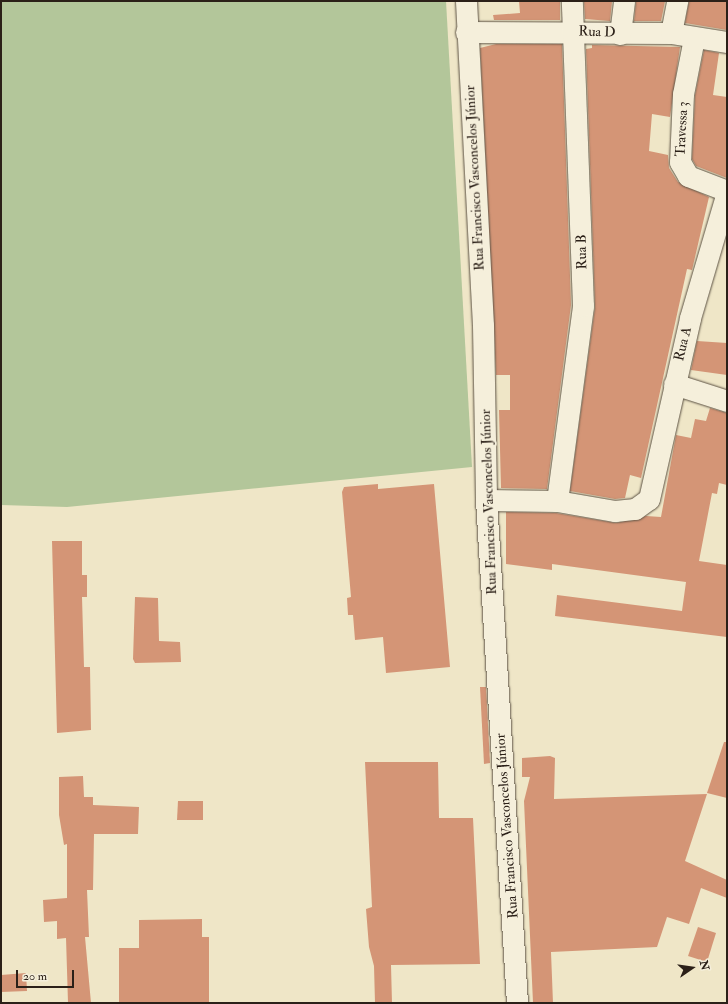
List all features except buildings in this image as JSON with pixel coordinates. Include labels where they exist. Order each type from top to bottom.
[{"type":"street","name":"Rua Francisco Vasconcelos Júnior","points":[[466,1],[466,32],[483,325],[486,500],[517,1003]]},
{"type":"street","name":"Rua B","points":[[557,500],[583,306],[572,1]]},
{"type":"street","points":[[620,34],[624,1]]},
{"type":"street","points":[[671,34],[677,1]]},
{"type":"street","name":"Rua D","points":[[466,32],[573,31],[620,34],[671,34],[727,42]]},
{"type":"street","name":"Travessa 3","points":[[694,38],[683,94],[680,162],[688,176],[727,192]]},
{"type":"street","name":"Rua A","points":[[557,500],[615,511],[635,509],[649,499],[674,384],[727,192]]},
{"type":"street","points":[[674,384],[727,401]]},
{"type":"street","points":[[486,500],[557,500]]},
{"type":"green space","points":[[1,1],[446,1],[472,467],[67,507],[1,505]]}]
